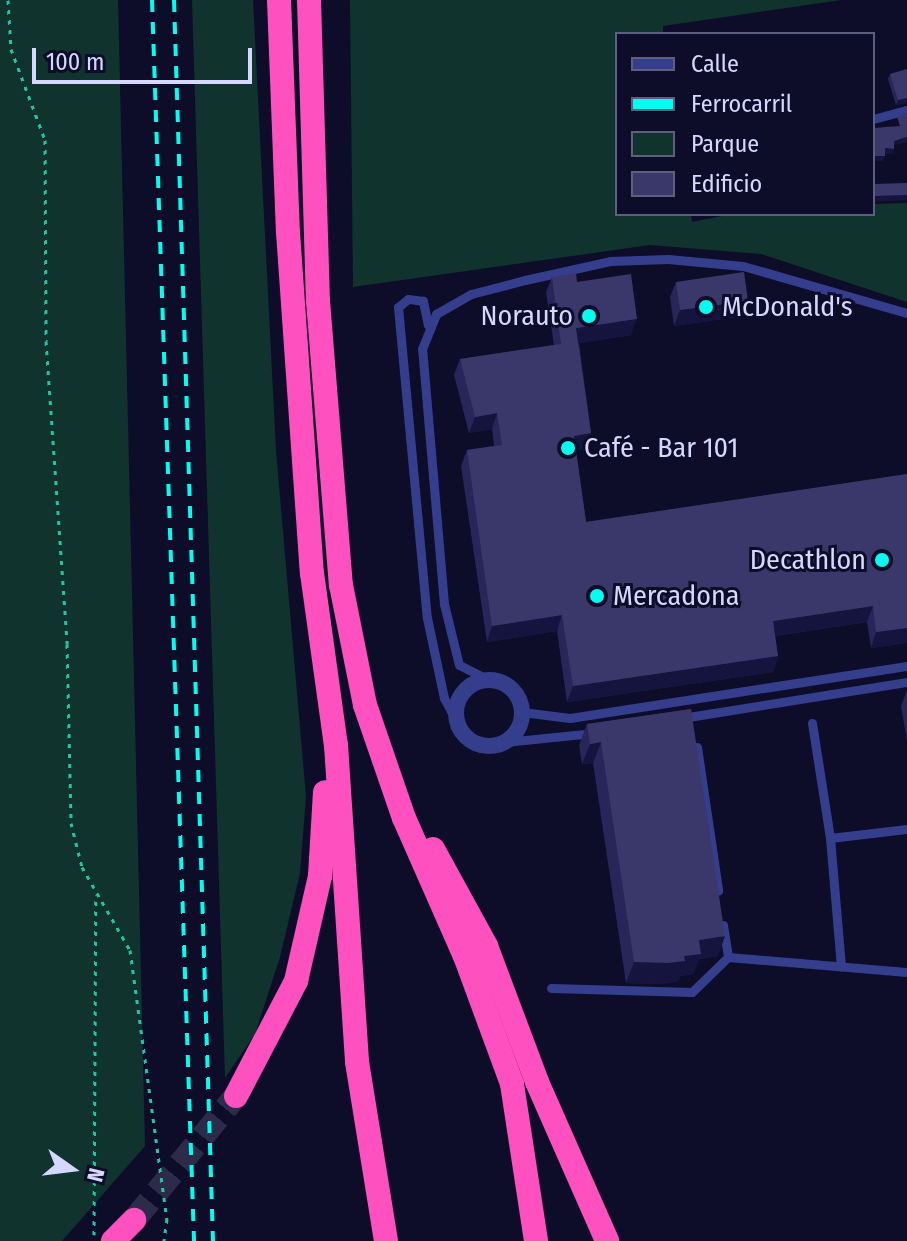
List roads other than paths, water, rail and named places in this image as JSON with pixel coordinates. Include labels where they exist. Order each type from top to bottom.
[{"type":"highway","points":[[236,1096],[296,981],[320,876],[326,808],[320,648],[288,232],[279,0]]},
{"type":"highway","points":[[309,0],[318,301],[341,585],[365,705],[404,818],[491,1020],[512,1084],[536,1241]]},
{"type":"highway","points":[[320,648],[341,814],[357,1062],[386,1241]]},
{"type":"highway","points":[[395,786],[486,946],[537,1082],[607,1241]]},
{"type":"highway","points":[[113,1241],[134,1220]]},
{"type":"street","points":[[487,679],[515,692],[522,712],[515,735],[505,742],[475,744],[456,721],[459,698],[466,688],[487,679]]},
{"type":"lane","points":[[875,118],[907,110]]},
{"type":"lane","points":[[487,679],[464,671],[450,643],[422,349],[428,325],[436,314],[471,294],[582,266],[642,259],[743,266],[907,313]]},
{"type":"lane","points":[[428,325],[423,301],[408,299],[398,307],[427,618],[444,698],[456,721]]},
{"type":"lane","points":[[522,712],[570,718],[907,666]]},
{"type":"lane","points":[[662,721],[907,682]]},
{"type":"lane","points":[[812,723],[830,838],[841,967]]},
{"type":"lane","points":[[505,742],[602,731]]},
{"type":"lane","points":[[697,747],[719,897]]},
{"type":"lane","points":[[830,838],[907,829]]},
{"type":"lane","points":[[721,912],[728,957]]},
{"type":"lane","points":[[551,988],[692,992],[728,957],[907,972]]},
{"type":"tunnel","points":[[134,1220],[236,1096]]},
{"type":"railway","points":[[152,0],[194,1241]]},
{"type":"railway","points":[[174,0],[213,1241]]},
{"type":"place","name":"McDonald's","points":[[706,307]]},
{"type":"place","name":"Norauto","points":[[589,316]]},
{"type":"place","name":"Café - Bar 101","points":[[568,448]]},
{"type":"place","name":"Decathlon","points":[[882,560]]},
{"type":"place","name":"Mercadona","points":[[597,596]]}]
